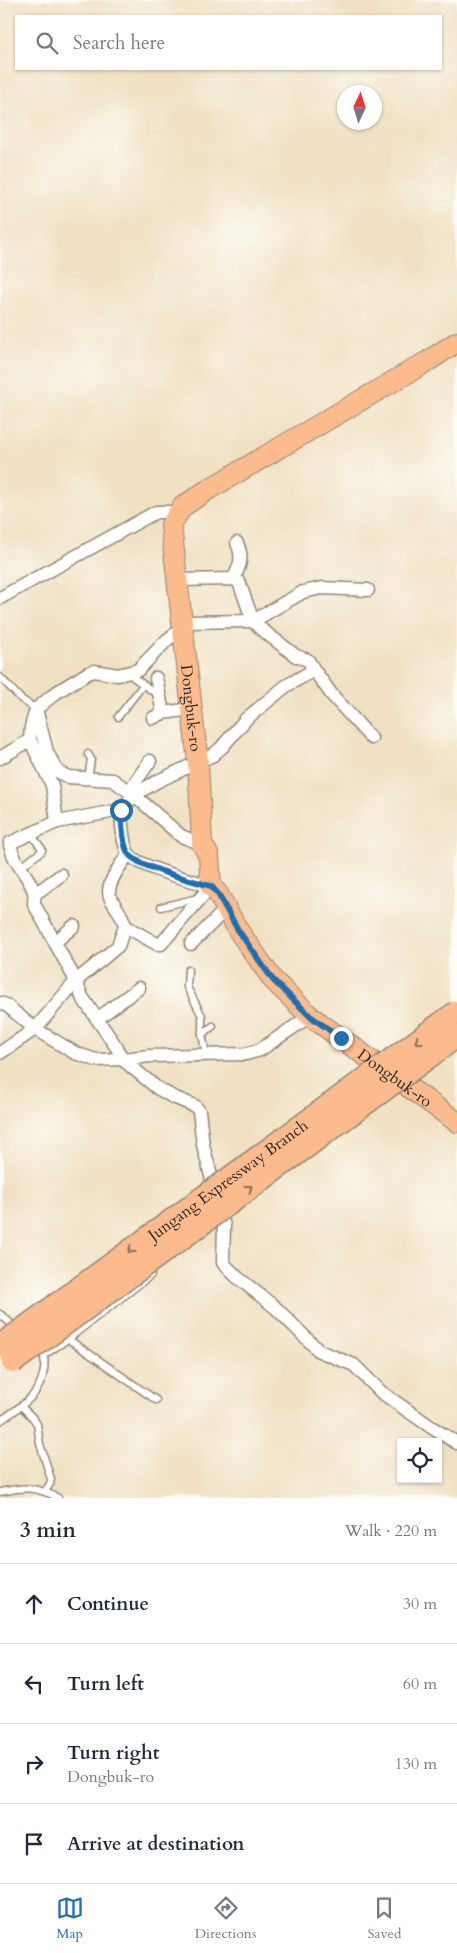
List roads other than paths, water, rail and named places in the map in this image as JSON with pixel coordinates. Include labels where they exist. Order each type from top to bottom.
[{"type":"highway","name":"Jungang Expressway Branch","points":[[6,1354],[457,1012]]},
{"type":"highway","name":"Jungang Expressway Branch","points":[[6,1354],[457,1036]]},
{"type":"main road","name":"Dongbuk-ro","points":[[457,342],[428,361],[209,489],[182,507],[171,525],[198,763],[202,844],[208,856],[206,892],[218,894],[238,930],[273,980],[310,1016],[457,1122]]},
{"type":"street","points":[[0,598],[156,512],[180,512]]},
{"type":"street","points":[[234,579],[242,559],[237,543]]},
{"type":"street","points":[[177,580],[234,579],[239,582],[244,591],[253,620],[261,629],[296,656],[308,660],[332,695],[371,738]]},
{"type":"street","points":[[57,822],[52,785],[30,740],[31,727],[36,710],[57,692],[94,671],[118,675],[138,670],[182,625],[253,620],[303,592],[322,588],[368,590]]},
{"type":"street","points":[[131,793],[213,755],[246,719],[286,686],[314,670]]},
{"type":"street","points":[[156,678],[160,697],[158,715],[191,709]]},
{"type":"street","points":[[36,710],[47,752],[57,771],[68,778],[113,780],[181,836],[202,844]]},
{"type":"street","points":[[0,758],[30,740]]},
{"type":"street","points":[[125,926],[157,944],[161,944],[206,892],[138,862],[128,854],[121,810],[150,761]]},
{"type":"street","points":[[121,810],[57,822],[10,844],[11,851],[35,894],[34,904],[76,981],[82,997],[117,1048],[122,1060],[158,1088],[198,1108],[218,1222],[224,1234],[222,1260],[226,1267],[276,1308],[319,1351],[354,1365],[381,1392],[457,1443]]},
{"type":"street","points":[[0,1053],[35,1029],[76,981],[118,946],[125,926],[120,912],[109,897],[108,890],[128,854]]},
{"type":"street","points":[[35,894],[61,875]]},
{"type":"street","points":[[191,944],[226,909]]},
{"type":"street","points":[[55,942],[74,926]]},
{"type":"street","points":[[97,1020],[139,988]]},
{"type":"street","points":[[0,1003],[6,1005],[35,1029],[75,1053],[96,1060],[122,1060],[150,1056],[246,1054],[260,1050],[310,1016]]},
{"type":"lane","points":[[131,672],[133,677],[160,697]]},
{"type":"lane","points":[[0,677],[21,699],[36,710]]},
{"type":"lane","points":[[118,717],[143,685]]},
{"type":"lane","points":[[88,754],[91,759],[88,779]]},
{"type":"lane","points":[[21,867],[42,851],[31,834]]},
{"type":"lane","points":[[161,907],[206,892]]},
{"type":"lane","points":[[188,970],[187,987],[202,1016],[202,1034],[206,1054]]},
{"type":"lane","points":[[202,1034],[213,1026]]},
{"type":"lane","points":[[44,1355],[68,1340],[160,1267]]},
{"type":"lane","points":[[0,1314],[42,1351],[45,1370],[40,1386],[30,1400],[0,1421]]},
{"type":"lane","points":[[68,1340],[156,1400]]},
{"type":"lane","points":[[21,1406],[37,1424],[40,1444],[50,1479],[50,1484],[45,1491]]},
{"type":"lane","points":[[0,1492],[31,1488],[45,1491],[58,1498]]}]
